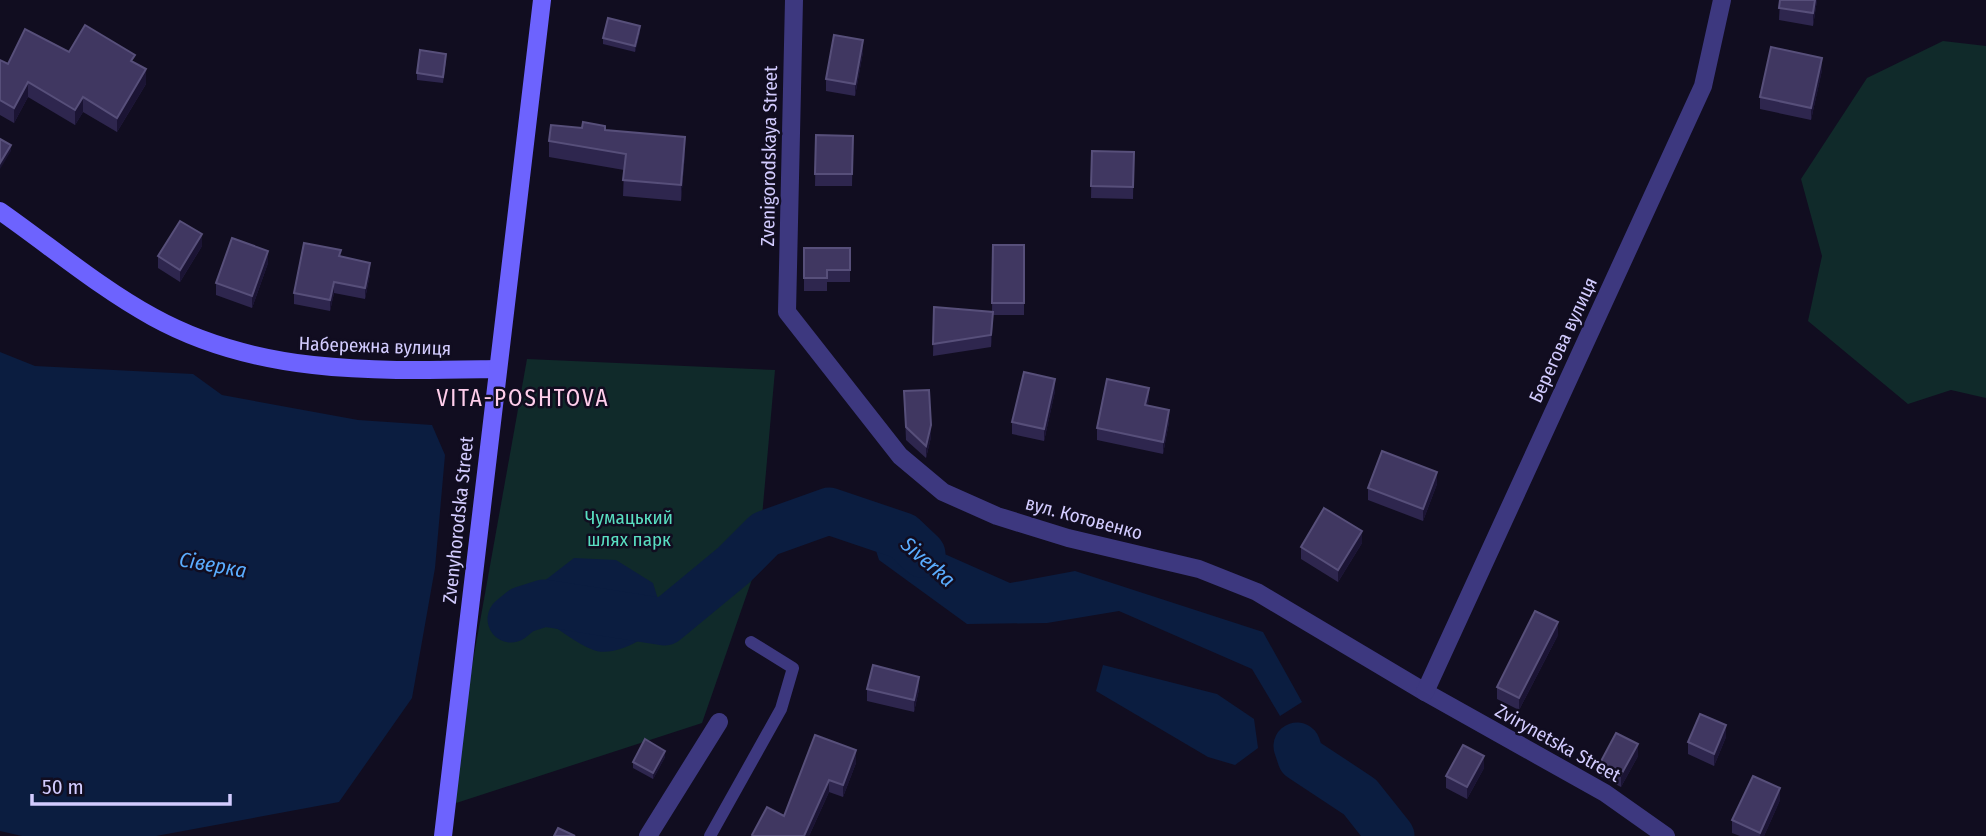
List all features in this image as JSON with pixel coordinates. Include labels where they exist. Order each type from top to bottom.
[{"type":"street","name":"Zvenyhorodska Street","points":[[443,836],[542,0]]},
{"type":"street","name":"Zvenigorodskaya Street","points":[[787,312],[794,0]]},
{"type":"street","name":"Берегова вулиця","points":[[1425,692],[1703,86],[1722,0]]},
{"type":"street","name":"Набережна вулиця","points":[[0,211],[153,317],[203,340],[255,357],[295,365],[357,370],[497,369]]},
{"type":"street","name":"вул. Котовенко","points":[[787,312],[900,456],[943,492],[997,516],[1068,538],[1199,569],[1231,580],[1278,603],[1425,692]]},
{"type":"street","name":"Zvirynetska Street","points":[[1425,692],[1605,793],[1666,836]]},
{"type":"street","points":[[648,836],[719,722]]},
{"type":"lane","points":[[710,836],[781,709],[793,668],[751,642]]},
{"type":"green space","points":[[1943,41],[1986,46],[1986,398],[1951,390],[1908,404],[1808,321],[1822,256],[1801,179],[1867,78]]},
{"type":"green space","name":"Чумацький шлях парк","points":[[527,359],[775,370],[758,562],[702,723],[447,806]]},
{"type":"water","name":"Сіверка","points":[[0,352],[35,366],[193,374],[222,395],[358,420],[432,425],[445,455],[435,568],[412,698],[339,802],[156,836],[22,836],[0,831]]},
{"type":"water","points":[[879,505],[928,532],[931,548],[1010,583],[1075,571],[1263,632],[1302,702],[1280,716],[1252,669],[1119,611],[1047,623],[967,624],[879,560],[866,519]]},
{"type":"water","points":[[574,558],[616,560],[653,583],[665,622],[631,645],[600,652],[580,644],[548,623],[539,585]]},
{"type":"water","points":[[1103,665],[1217,694],[1254,719],[1258,748],[1235,765],[1208,757],[1096,691]]},
{"type":"building","points":[[1780,0],[1815,0],[1813,13],[1779,8]]},
{"type":"building","points":[[608,18],[640,26],[635,46],[603,38]]},
{"type":"building","points":[[85,25],[135,55],[131,61],[146,69],[117,118],[83,97],[75,110],[28,82],[14,108],[0,100],[0,60],[8,64],[25,29],[69,52]]},
{"type":"building","points":[[834,35],[863,40],[855,84],[826,79]]},
{"type":"building","points":[[1771,47],[1822,58],[1811,108],[1760,97]]},
{"type":"building","points":[[420,50],[446,54],[443,77],[417,73]]},
{"type":"building","points":[[583,122],[605,126],[605,130],[685,137],[681,185],[623,180],[626,154],[549,141],[551,125],[582,128]]},
{"type":"building","points":[[816,135],[853,136],[852,174],[815,174]]},
{"type":"building","points":[[0,139],[11,145],[0,163]]},
{"type":"building","points":[[1092,151],[1134,152],[1133,187],[1091,186]]},
{"type":"building","points":[[180,221],[202,234],[180,270],[158,256]]},
{"type":"building","points":[[232,238],[268,251],[252,296],[216,283]]},
{"type":"building","points":[[304,243],[341,250],[339,256],[370,263],[365,288],[334,282],[330,300],[294,293]]},
{"type":"building","points":[[993,245],[1024,245],[1024,303],[992,303]]},
{"type":"building","points":[[804,248],[850,248],[850,270],[827,270],[827,278],[804,278]]},
{"type":"building","points":[[934,307],[993,312],[991,335],[933,344]]},
{"type":"building","points":[[1024,372],[1055,379],[1044,429],[1012,422]]},
{"type":"building","points":[[1107,379],[1149,388],[1145,405],[1169,410],[1163,442],[1097,428]]},
{"type":"building","points":[[929,390],[931,425],[926,446],[906,427],[904,391]]},
{"type":"building","points":[[1382,451],[1437,472],[1423,509],[1368,488]]},
{"type":"building","points":[[1324,508],[1362,531],[1338,570],[1301,547]]},
{"type":"building","points":[[1535,611],[1558,622],[1519,698],[1497,687]]},
{"type":"building","points":[[873,665],[919,677],[914,700],[867,689]]},
{"type":"building","points":[[1700,714],[1726,725],[1714,754],[1688,742]]},
{"type":"building","points":[[1616,733],[1638,744],[1621,775],[1600,763]]},
{"type":"building","points":[[815,735],[856,750],[843,785],[829,780],[804,836],[753,836],[767,807],[784,816]]},
{"type":"building","points":[[645,739],[665,751],[653,773],[633,762]]},
{"type":"building","points":[[1463,745],[1484,756],[1467,787],[1446,776]]},
{"type":"building","points":[[1753,776],[1780,788],[1760,833],[1732,820]]},
{"type":"building","points":[[558,828],[575,836],[554,836]]},
{"type":"waterway","name":"Siverka","points":[[511,619],[522,610],[544,603],[665,622],[734,565],[765,534],[829,511],[903,536],[922,554]]},
{"type":"waterway","name":"Siverka","points":[[1297,746],[1301,758],[1360,797],[1391,836]]},
{"type":"district","name":"VITA-POSHTOVA","points":[[523,398]]}]
